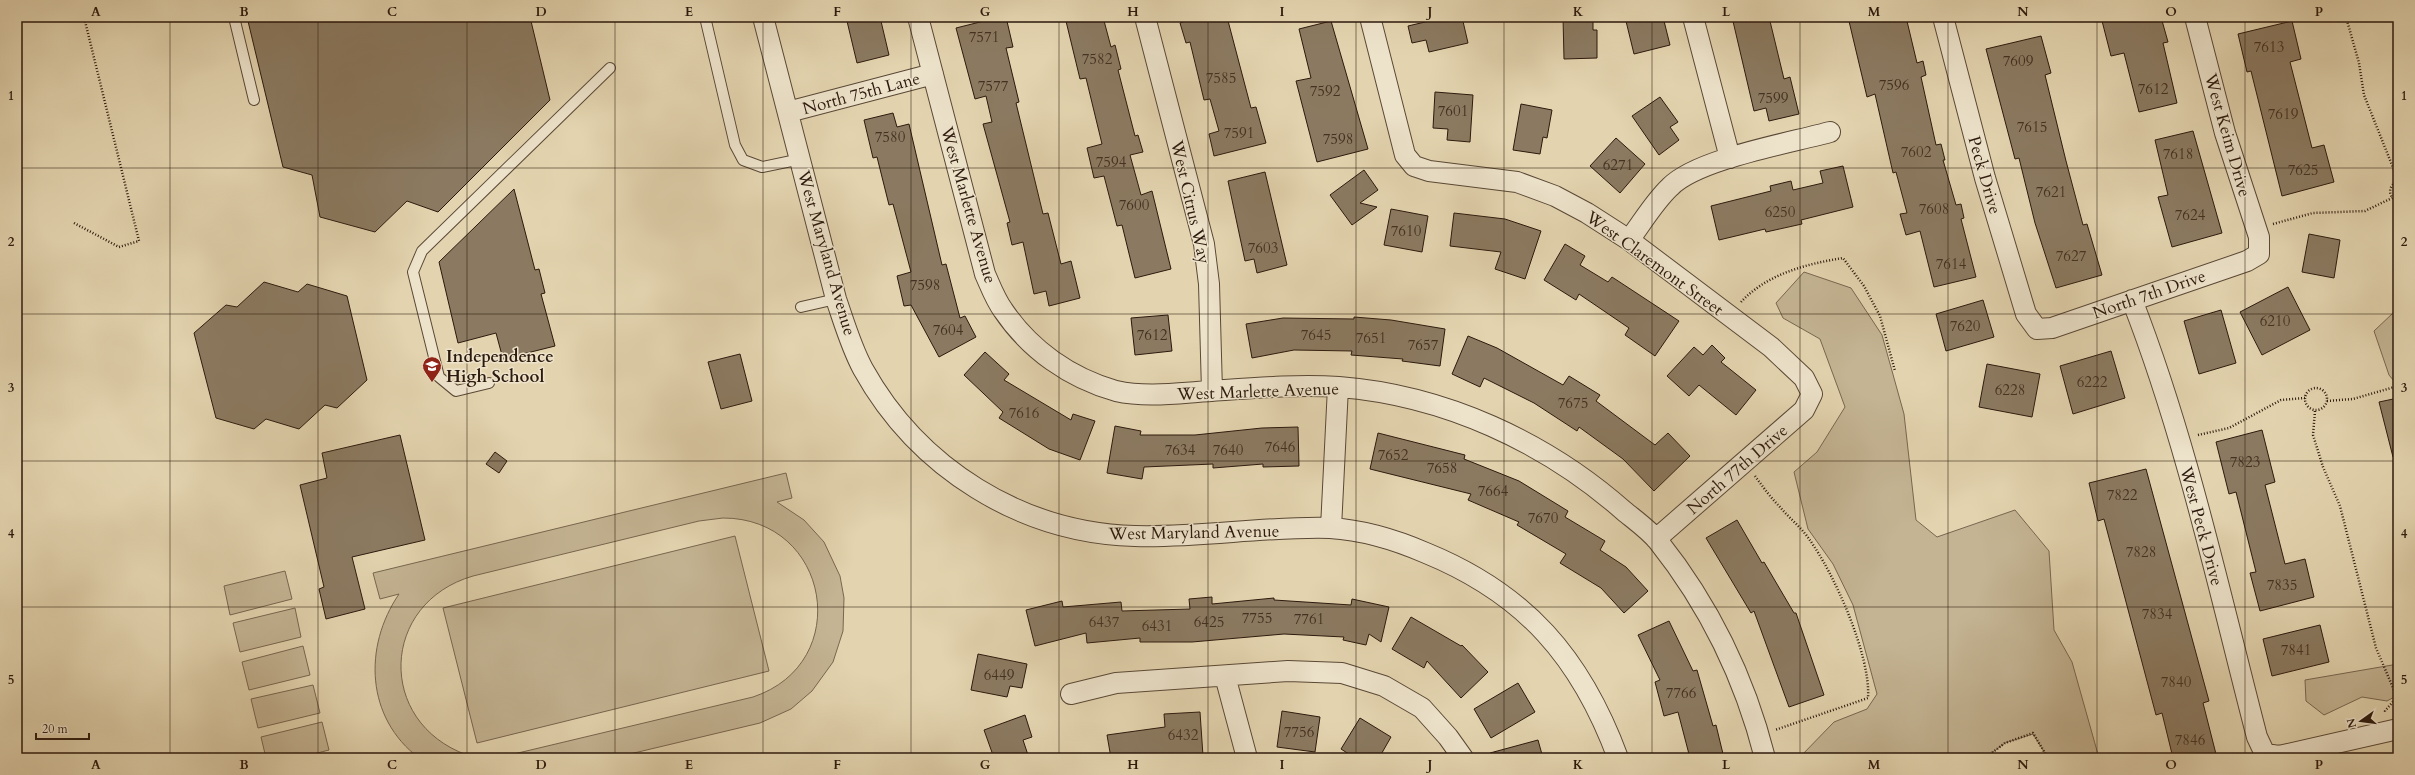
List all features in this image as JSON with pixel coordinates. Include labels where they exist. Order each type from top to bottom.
[{"type":"street","name":"West Maryland Avenue","points":[[763,17],[801,159],[836,299],[862,366],[880,397],[900,424],[931,455],[962,480],[1002,505],[1046,522],[1099,534],[1193,536],[1331,528],[1364,533],[1398,542],[1445,561],[1501,593],[1544,631],[1575,671],[1595,702],[1618,758]]},
{"type":"street","name":"West Marlette Avenue","points":[[918,17],[985,274],[1001,308],[1027,342],[1055,363],[1086,380],[1118,391],[1155,395],[1274,387],[1338,387],[1397,396],[1461,414],[1510,433],[1582,477],[1656,539],[1697,595],[1733,661],[1760,736],[1766,758]]},
{"type":"street","name":"West Citrus Way","points":[[1145,17],[1204,244],[1209,284],[1212,391]]},
{"type":"street","name":"West Claremont Street","points":[[1370,17],[1405,155],[1414,166],[1429,171],[1517,182],[1555,196],[1587,213],[1629,240],[1771,347],[1804,378],[1812,394]]},
{"type":"street","points":[[1693,17],[1730,158]]},
{"type":"street","name":"Peck Drive","points":[[1944,17],[1985,178],[2026,314],[2037,329]]},
{"type":"street","name":"West Keim Drive","points":[[2195,17],[2225,133],[2256,230],[2259,254]]},
{"type":"street","name":"North 75th Lane","points":[[788,112],[933,74]]},
{"type":"street","points":[[1629,240],[1669,187],[1685,174],[1730,158],[1830,132]]},
{"type":"street","name":"North 7th Drive","points":[[2037,329],[2052,328],[2247,261],[2259,254]]},
{"type":"street","name":"West Peck Drive","points":[[2132,300],[2156,359],[2179,440],[2257,737],[2265,754],[2279,756],[2394,730]]},
{"type":"street","points":[[1331,528],[1338,387]]},
{"type":"street","name":"North 77th Drive","points":[[1656,539],[1804,410],[1812,394]]},
{"type":"street","points":[[1071,694],[1116,683],[1288,671],[1342,673],[1384,686],[1422,708],[1448,737],[1463,758]]},
{"type":"street","points":[[1225,676],[1247,758]]},
{"type":"lane","points":[[234,17],[254,100]]},
{"type":"lane","points":[[705,17],[735,145],[743,160],[762,166],[801,159]]},
{"type":"lane","points":[[489,383],[456,391],[439,377],[413,272],[422,251],[610,68]]},
{"type":"lane","points":[[801,308],[836,299]]},
{"type":"path","points":[[74,223],[119,247],[139,241],[84,17]]},
{"type":"path","points":[[2346,17],[2359,63],[2364,95],[2398,181],[2390,188],[2392,198],[2398,202]]},
{"type":"path","points":[[2256,230],[2293,217],[2313,213],[2365,211],[2392,198]]},
{"type":"path","points":[[1728,315],[1753,289],[1804,265],[1843,258],[1864,286],[1880,316],[1895,371]]},
{"type":"path","points":[[2327,401],[2353,399],[2398,386]]},
{"type":"path","points":[[2319,389],[2325,393],[2327,401],[2322,409],[2315,410],[2306,405],[2305,398],[2309,391],[2319,389]]},
{"type":"path","points":[[2179,440],[2229,428],[2281,400],[2305,398]]},
{"type":"path","points":[[2315,410],[2314,435],[2319,454],[2340,506],[2376,648],[2398,697],[2386,710],[2394,730]]},
{"type":"path","points":[[1744,463],[1779,506],[1809,538],[1837,586],[1850,619],[1869,683],[1868,698],[1760,736]]},
{"type":"path","points":[[1985,758],[2005,743],[2033,734],[2048,758]]},
{"type":"shaded area","points":[[1804,272],[1851,288],[1882,335],[1904,414],[1916,520],[1937,537],[2015,510],[2049,551],[2054,630],[2072,662],[2099,758],[2048,758],[2033,734],[2005,743],[1985,758],[1799,758],[1834,722],[1867,709],[1877,694],[1853,605],[1833,564],[1808,529],[1794,472],[1817,452],[1845,407],[1820,339],[1783,318],[1776,303]]},
{"type":"shaded area","points":[[2398,301],[2398,386],[2389,375],[2374,331],[2393,313]]},
{"type":"shaded area","points":[[786,473],[792,498],[777,502],[804,520],[824,542],[840,576],[844,598],[843,631],[833,662],[812,691],[791,709],[760,723],[613,758],[497,758],[419,758],[401,742],[388,723],[380,703],[376,681],[376,659],[379,636],[387,615],[399,594],[380,599],[373,573]],"holes":[[[723,518],[759,524],[787,541],[806,566],[816,595],[817,625],[806,655],[785,680],[753,697],[497,758],[467,755],[437,739],[416,717],[404,691],[401,663],[406,636],[420,611],[442,590],[473,576],[699,521]]]},
{"type":"shaded area","points":[[735,536],[769,671],[477,743],[443,608]]},
{"type":"shaded area","points":[[285,571],[292,599],[230,615],[224,586]]},
{"type":"shaded area","points":[[295,608],[301,637],[240,652],[233,623]]},
{"type":"shaded area","points":[[303,646],[310,675],[249,690],[242,662]]},
{"type":"shaded area","points":[[2398,664],[2398,695],[2387,701],[2362,697],[2324,715],[2306,701],[2305,680]]},
{"type":"shaded area","points":[[313,685],[320,713],[258,728],[251,699]]},
{"type":"shaded area","points":[[322,722],[329,750],[298,758],[266,758],[261,737]]},
{"type":"building","points":[[247,17],[530,17],[550,100],[438,212],[407,201],[375,232],[320,217],[312,175],[283,167]]},
{"type":"building","points":[[846,17],[880,17],[889,55],[857,63]]},
{"type":"building","points":[[1000,17],[1006,17],[1013,47],[1006,48],[1019,102],[1016,103],[1043,214],[1048,213],[1061,264],[1071,261],[1080,298],[1049,306],[1046,291],[1034,294],[1023,242],[1012,245],[1007,223],[1010,222],[983,124],[992,122],[986,96],[975,99],[956,28]]},
{"type":"building","points":[[1065,17],[1103,17],[1111,47],[1115,45],[1121,69],[1118,70],[1135,136],[1138,135],[1143,152],[1130,155],[1141,195],[1152,191],[1171,269],[1135,278],[1122,225],[1117,226],[1104,176],[1094,178],[1087,148],[1102,144],[1086,78],[1080,79]]},
{"type":"building","points":[[1190,17],[1227,17],[1251,108],[1256,107],[1266,143],[1214,156],[1209,134],[1219,131],[1210,99],[1204,100],[1190,42],[1186,43],[1180,23],[1190,19]]},
{"type":"building","points":[[1446,17],[1462,17],[1468,43],[1429,52],[1426,40],[1412,43],[1408,26]]},
{"type":"building","points":[[1563,17],[1593,17],[1593,30],[1597,30],[1597,58],[1564,59]]},
{"type":"building","points":[[1625,17],[1663,17],[1670,45],[1634,54]]},
{"type":"building","points":[[1732,17],[1769,17],[1784,79],[1790,77],[1799,114],[1769,121],[1766,108],[1754,111]]},
{"type":"building","points":[[1848,17],[1906,17],[1917,63],[1923,61],[1926,75],[1921,77],[1936,145],[1941,144],[1945,160],[1943,160],[1956,205],[1961,204],[1964,218],[1961,219],[1976,277],[1934,287],[1920,231],[1906,235],[1900,214],[1907,213],[1896,172],[1893,173],[1875,94],[1867,97]]},
{"type":"building","points":[[2101,17],[2161,17],[2168,42],[2163,43],[2177,103],[2139,112],[2124,53],[2111,56]]},
{"type":"building","points":[[1331,21],[1368,149],[1317,162],[1296,81],[1311,78],[1299,29]]},
{"type":"building","points":[[2292,21],[2301,59],[2290,62],[2312,148],[2324,145],[2334,182],[2282,196],[2251,71],[2247,72],[2238,34]]},
{"type":"building","points":[[2041,36],[2051,73],[2045,75],[2066,161],[2083,225],[2087,224],[2102,275],[2056,288],[2035,223],[2019,158],[2015,159],[1986,49]]},
{"type":"building","points":[[1435,92],[1473,95],[1470,142],[1447,140],[1448,129],[1433,128]]},
{"type":"building","points":[[1660,97],[1678,122],[1670,127],[1679,140],[1659,155],[1632,116]]},
{"type":"building","points":[[1521,104],[1552,110],[1547,138],[1543,137],[1540,154],[1513,150]]},
{"type":"building","points":[[893,113],[897,127],[909,124],[942,265],[946,264],[960,318],[965,316],[976,337],[939,357],[911,305],[904,306],[897,276],[911,272],[893,204],[889,205],[877,157],[873,158],[864,120]]},
{"type":"building","points":[[2193,131],[2222,233],[2172,247],[2158,197],[2168,195],[2155,140]]},
{"type":"building","points":[[1616,138],[1645,164],[1620,193],[1590,166]]},
{"type":"building","points":[[1843,166],[1853,207],[1801,220],[1802,224],[1766,232],[1765,229],[1719,240],[1711,206],[1771,191],[1770,186],[1791,181],[1793,190],[1823,183],[1820,171]]},
{"type":"building","points":[[1364,170],[1378,190],[1360,203],[1377,207],[1352,225],[1330,195]]},
{"type":"building","points":[[1265,172],[1287,265],[1257,273],[1254,259],[1245,261],[1228,181]]},
{"type":"building","points":[[514,189],[535,270],[539,269],[545,293],[541,294],[555,346],[503,359],[496,333],[458,343],[439,262]]},
{"type":"building","points":[[1391,209],[1428,216],[1422,252],[1384,245]]},
{"type":"building","points":[[1454,213],[1505,219],[1541,231],[1525,279],[1495,269],[1501,252],[1450,246]]},
{"type":"building","points":[[2309,234],[2340,240],[2334,278],[2302,272]]},
{"type":"building","points":[[1565,244],[1585,256],[1580,265],[1608,282],[1612,277],[1679,321],[1655,356],[1625,335],[1629,328],[1579,294],[1576,300],[1544,280]]},
{"type":"building","points":[[264,282],[298,292],[307,284],[347,296],[367,380],[337,408],[325,405],[299,429],[266,419],[254,429],[216,418],[194,333],[226,305],[237,307]]},
{"type":"building","points":[[2288,287],[2310,330],[2262,355],[2240,312]]},
{"type":"building","points":[[1983,300],[1994,337],[1946,351],[1936,314]]},
{"type":"building","points":[[2221,310],[2236,363],[2199,374],[2184,321]]},
{"type":"building","points":[[1168,315],[1172,351],[1135,355],[1131,318]]},
{"type":"building","points":[[1354,317],[1391,320],[1445,329],[1440,366],[1402,361],[1403,359],[1351,355],[1352,351],[1294,350],[1252,358],[1246,324],[1283,318],[1354,319]]},
{"type":"building","points":[[1468,336],[1497,348],[1563,385],[1569,376],[1600,395],[1596,401],[1655,445],[1668,433],[1690,456],[1654,491],[1623,459],[1579,427],[1577,431],[1534,403],[1484,378],[1480,387],[1452,374]]},
{"type":"building","points":[[1712,345],[1725,358],[1721,362],[1756,390],[1736,415],[1699,385],[1689,396],[1667,376],[1694,347],[1703,355]]},
{"type":"building","points":[[2111,351],[2125,398],[2073,414],[2060,366]]},
{"type":"building","points":[[985,352],[1009,374],[1004,380],[1071,420],[1073,414],[1095,421],[1080,460],[1049,449],[999,418],[1003,412],[964,375]]},
{"type":"building","points":[[740,354],[752,401],[721,409],[708,362]]},
{"type":"building","points":[[1987,364],[2040,374],[2032,417],[1979,407]]},
{"type":"building","points":[[2398,398],[2398,457],[2393,457],[2379,402]]},
{"type":"building","points":[[1115,426],[1141,431],[1140,435],[1195,435],[1262,428],[1298,427],[1299,466],[1263,467],[1263,464],[1213,468],[1213,464],[1144,467],[1142,479],[1107,473]]},
{"type":"building","points":[[2262,430],[2275,482],[2265,485],[2285,564],[2305,559],[2314,597],[2260,611],[2250,573],[2256,572],[2236,492],[2229,494],[2216,442]]},
{"type":"building","points":[[1378,433],[1465,455],[1464,459],[1519,481],[1568,511],[1565,517],[1605,541],[1600,550],[1626,567],[1648,591],[1624,613],[1601,588],[1560,563],[1566,554],[1517,525],[1519,522],[1468,500],[1471,494],[1370,469]]},
{"type":"building","points":[[400,435],[425,540],[352,557],[365,609],[326,619],[319,589],[324,587],[300,485],[327,478],[322,453]]},
{"type":"building","points":[[495,452],[507,461],[499,473],[486,464]]},
{"type":"building","points":[[2146,469],[2209,701],[2203,703],[2217,758],[2173,758],[2162,713],[2156,715],[2104,519],[2098,521],[2089,483]]},
{"type":"building","points":[[1737,520],[1762,563],[1764,562],[1794,613],[1796,613],[1824,695],[1789,707],[1754,611],[1751,613],[1706,538]]},
{"type":"building","points":[[1212,597],[1212,604],[1274,598],[1274,600],[1351,605],[1352,599],[1389,607],[1381,642],[1369,634],[1366,645],[1343,640],[1344,637],[1284,634],[1192,642],[1140,642],[1140,638],[1087,643],[1086,633],[1035,646],[1026,610],[1062,601],[1063,607],[1121,602],[1122,611],[1190,609],[1189,599]]},
{"type":"building","points":[[1411,617],[1461,646],[1462,645],[1488,672],[1461,698],[1427,661],[1424,668],[1392,649]]},
{"type":"building","points":[[1669,621],[1693,671],[1697,670],[1713,726],[1716,725],[1724,758],[1690,758],[1678,712],[1664,716],[1655,682],[1660,680],[1638,635]]},
{"type":"building","points":[[2320,625],[2329,662],[2272,676],[2263,639]]},
{"type":"building","points":[[978,654],[1027,664],[1022,688],[1010,686],[1007,697],[971,690]]},
{"type":"building","points":[[1518,683],[1535,712],[1491,738],[1474,709]]},
{"type":"building","points":[[1282,711],[1320,717],[1315,752],[1277,747]]},
{"type":"building","points":[[1200,712],[1203,756],[1111,758],[1107,735],[1165,727],[1164,714]]},
{"type":"building","points":[[1025,715],[1032,737],[1023,740],[1028,755],[1018,758],[994,758],[984,730]]},
{"type":"building","points":[[1360,718],[1391,737],[1379,758],[1355,758],[1341,749]]},
{"type":"building","points":[[1538,740],[1543,758],[1490,758],[1490,753]]},
{"type":"place","name":"Independence High School","points":[[432,383]]}]
